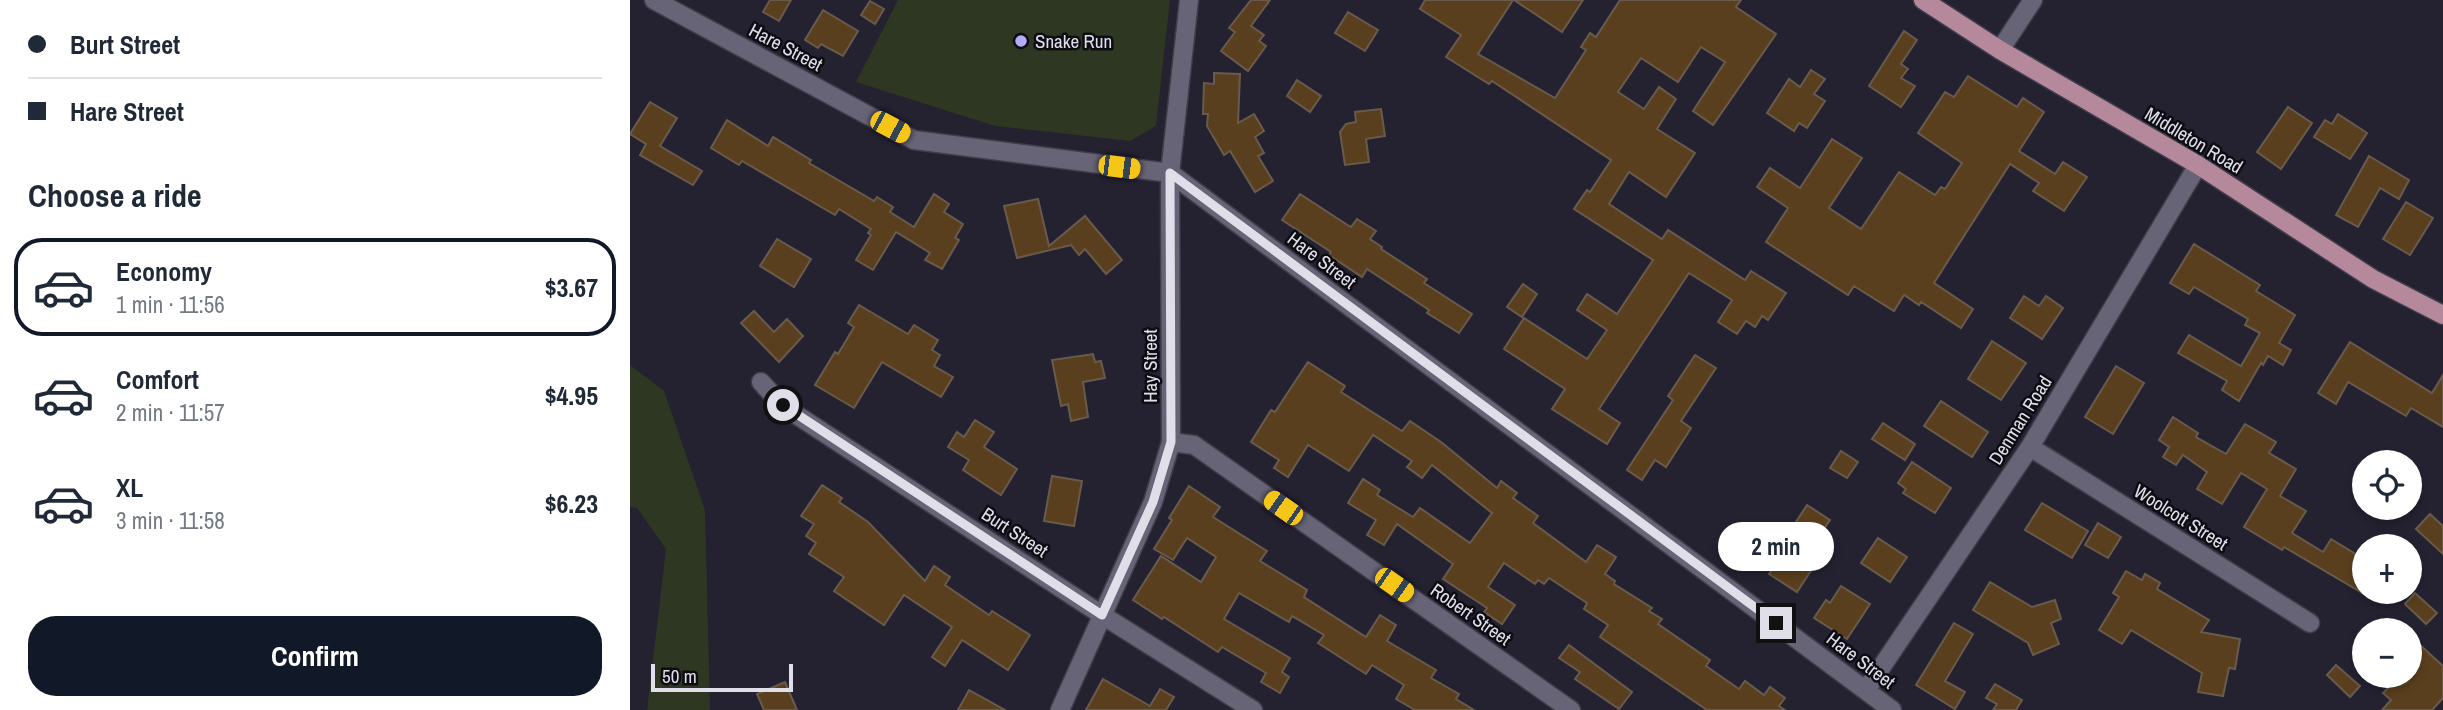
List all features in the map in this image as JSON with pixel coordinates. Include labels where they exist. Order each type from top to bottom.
[{"type":"main road","name":"Middleton Road","points":[[1923,0],[2000,50],[2198,165],[2373,279],[2443,315]]},
{"type":"street","name":"Hare Street","points":[[654,0],[914,140],[1170,173],[1892,710]]},
{"type":"street","name":"Hay Street","points":[[1059,710],[1153,502],[1171,442],[1170,173],[1188,0]]},
{"type":"street","points":[[2000,50],[2033,0]]},
{"type":"street","name":"Denman Road","points":[[1866,690],[2030,447],[2198,165]]},
{"type":"street","name":"Burt Street","points":[[761,382],[783,405],[1102,615],[1253,710]]},
{"type":"street","name":"Robert Street","points":[[1171,442],[1194,445],[1571,710]]},
{"type":"street","name":"Woolcott Street","points":[[2030,447],[2310,623]]},
{"type":"green space","name":"Snake Run","points":[[898,0],[1170,0],[1156,126],[1130,141],[995,126],[856,82]]},
{"type":"green space","points":[[630,365],[664,391],[705,510],[710,710],[647,710],[666,549],[637,508],[630,507]]},
{"type":"building","points":[[770,0],[791,0],[779,21],[763,12]]},
{"type":"building","points":[[1251,0],[1270,0],[1251,26],[1264,35],[1259,41],[1266,46],[1248,71],[1221,51],[1235,32],[1229,28]]},
{"type":"building","points":[[1425,0],[1513,0],[1478,54],[1555,98],[1586,50],[1581,47],[1590,33],[1596,37],[1620,0],[1741,0],[1736,7],[1776,34],[1713,125],[1693,111],[1725,62],[1701,47],[1678,82],[1641,58],[1618,92],[1644,109],[1659,87],[1676,99],[1657,129],[1695,153],[1666,197],[1629,172],[1609,204],[1662,239],[1668,230],[1745,280],[1751,271],[1786,293],[1768,320],[1762,316],[1755,327],[1746,321],[1737,334],[1718,322],[1732,300],[1689,273],[1599,409],[1620,423],[1607,444],[1552,409],[1565,389],[1504,349],[1524,318],[1587,359],[1607,330],[1577,310],[1587,294],[1617,314],[1653,260],[1574,209],[1587,190],[1590,192],[1611,160],[1492,81],[1489,84],[1446,57],[1461,35],[1420,9]]},
{"type":"building","points":[[1514,0],[1583,0],[1562,32]]},
{"type":"building","points":[[870,1],[884,9],[875,24],[861,15]]},
{"type":"building","points":[[823,10],[858,31],[843,56],[821,44],[818,48],[805,40]]},
{"type":"building","points":[[1348,12],[1378,30],[1365,51],[1335,33]]},
{"type":"building","points":[[1904,31],[1917,40],[1901,64],[1908,69],[1901,78],[1915,86],[1901,107],[1869,86]]},
{"type":"building","points":[[1811,70],[1825,79],[1814,94],[1825,101],[1807,128],[1799,123],[1794,131],[1767,113],[1789,79],[1800,87]]},
{"type":"building","points":[[1214,73],[1240,74],[1238,123],[1254,114],[1264,131],[1255,137],[1264,153],[1258,156],[1273,181],[1255,192],[1230,151],[1224,155],[1207,126],[1208,114],[1203,114],[1204,83],[1214,84]]},
{"type":"building","points":[[1968,76],[2017,107],[2023,98],[2044,112],[2019,151],[2055,174],[2063,162],[2087,177],[2064,211],[2033,191],[2039,183],[2010,164],[1934,283],[1973,309],[1961,328],[1921,302],[1919,305],[1904,295],[1894,311],[1854,286],[1848,295],[1766,242],[1788,208],[1757,187],[1770,168],[1800,188],[1832,139],[1862,158],[1829,208],[1861,229],[1899,172],[1935,195],[1941,187],[1945,189],[1962,163],[1918,133],[1945,92],[1954,97]]},
{"type":"building","points":[[1297,80],[1321,96],[1310,112],[1287,96]]},
{"type":"building","points":[[650,102],[677,118],[660,146],[702,171],[693,185],[640,155],[646,144],[630,134]]},
{"type":"building","points":[[2288,107],[2312,123],[2281,169],[2257,152]]},
{"type":"building","points":[[1381,109],[1385,136],[1366,139],[1369,162],[1345,165],[1340,132],[1346,124],[1356,122],[1355,112]]},
{"type":"building","points":[[2338,114],[2367,133],[2350,159],[2314,137],[2325,120],[2332,124]]},
{"type":"building","points":[[727,120],[768,146],[773,137],[811,160],[809,163],[874,201],[877,197],[893,207],[890,212],[914,227],[934,194],[949,204],[944,212],[963,224],[955,238],[959,240],[942,269],[925,260],[930,253],[896,232],[873,270],[856,260],[871,235],[868,233],[871,229],[839,209],[835,215],[742,161],[739,165],[711,148]]},
{"type":"building","points":[[2369,156],[2409,180],[2399,199],[2380,188],[2358,227],[2336,215]]},
{"type":"building","points":[[1300,194],[1351,227],[1357,219],[1376,231],[1370,239],[1382,247],[1381,249],[1427,279],[1424,283],[1472,314],[1459,333],[1367,269],[1362,277],[1329,255],[1331,252],[1282,220]]},
{"type":"building","points":[[1038,199],[1049,246],[1085,216],[1122,260],[1106,274],[1085,249],[1079,255],[1071,245],[1017,258],[1004,206]]},
{"type":"building","points":[[2406,202],[2433,218],[2410,255],[2383,239]]},
{"type":"building","points":[[777,239],[811,259],[794,287],[760,266]]},
{"type":"building","points":[[2194,244],[2260,285],[2256,291],[2295,315],[2279,343],[2291,350],[2283,365],[2268,356],[2239,401],[2222,390],[2227,381],[2178,353],[2189,335],[2241,366],[2260,333],[2245,325],[2248,319],[2194,287],[2189,294],[2170,283]]},
{"type":"building","points":[[1523,284],[1537,294],[1522,317],[1507,307]]},
{"type":"building","points":[[2024,296],[2039,306],[2046,296],[2063,308],[2042,339],[2010,318]]},
{"type":"building","points":[[859,305],[908,334],[914,325],[938,340],[932,350],[940,355],[934,366],[953,377],[941,397],[882,362],[854,408],[815,385],[854,327],[848,323]]},
{"type":"building","points":[[754,311],[774,332],[787,319],[803,336],[779,362],[741,323]]},
{"type":"building","points":[[1992,341],[2026,363],[2001,400],[1968,379]]},
{"type":"building","points":[[2350,342],[2432,393],[2443,375],[2443,427],[2411,408],[2406,416],[2348,382],[2336,404],[2318,393]]},
{"type":"building","points":[[1093,354],[1095,362],[1101,361],[1105,378],[1083,382],[1088,417],[1071,421],[1068,404],[1061,406],[1052,360]]},
{"type":"building","points":[[1695,355],[1716,368],[1681,421],[1691,428],[1666,467],[1655,460],[1642,480],[1627,470],[1673,400],[1668,396]]},
{"type":"building","points":[[1308,362],[1345,386],[1341,392],[1402,431],[1410,421],[1441,442],[1497,488],[1501,481],[1517,493],[1513,498],[1538,516],[1533,523],[1586,562],[1597,545],[1616,557],[1605,574],[1615,581],[1614,584],[1652,608],[1649,611],[1662,619],[1658,624],[1710,660],[1706,666],[1739,689],[1745,681],[1764,695],[1770,687],[1785,698],[1779,706],[1785,710],[1707,710],[1600,637],[1608,625],[1584,609],[1587,603],[1549,578],[1544,584],[1538,580],[1535,584],[1504,563],[1488,587],[1515,605],[1502,624],[1484,612],[1487,608],[1443,579],[1453,564],[1397,524],[1384,545],[1367,535],[1376,520],[1348,503],[1363,479],[1380,490],[1377,495],[1413,517],[1420,508],[1470,543],[1492,513],[1432,465],[1422,478],[1407,467],[1412,461],[1373,435],[1349,471],[1308,445],[1288,477],[1274,468],[1279,460],[1251,442],[1271,410],[1275,412]]},
{"type":"building","points":[[2116,366],[2144,383],[2113,434],[2085,417]]},
{"type":"building","points":[[1941,401],[1988,432],[1972,457],[1924,426]]},
{"type":"building","points":[[2173,417],[2198,433],[2196,437],[2226,454],[2245,424],[2276,442],[2269,453],[2296,469],[2280,496],[2306,511],[2292,533],[2323,552],[2331,539],[2352,552],[2352,587],[2244,527],[2267,489],[2241,473],[2222,504],[2197,489],[2207,472],[2183,455],[2176,465],[2163,457],[2169,447],[2159,440]]},
{"type":"building","points":[[975,420],[994,432],[984,447],[1017,469],[1001,495],[963,470],[969,460],[948,447],[957,432],[964,437]]},
{"type":"building","points":[[1883,423],[1915,444],[1905,460],[1872,439]]},
{"type":"building","points":[[1841,451],[1858,462],[1847,478],[1830,468]]},
{"type":"building","points":[[1912,462],[1951,488],[1935,513],[1903,493],[1906,489],[1898,483]]},
{"type":"building","points":[[1052,476],[1082,481],[1074,526],[1044,521]]},
{"type":"building","points":[[822,485],[842,498],[839,502],[868,522],[925,581],[934,566],[950,577],[945,585],[989,615],[992,611],[1030,635],[1008,670],[962,640],[945,666],[932,657],[952,627],[904,595],[884,625],[834,591],[844,577],[809,554],[816,543],[806,536],[814,524],[801,516]]},
{"type":"building","points":[[1189,486],[1220,507],[1213,517],[1267,551],[1260,561],[1307,590],[1304,597],[1366,637],[1380,615],[1396,625],[1387,641],[1436,670],[1431,678],[1459,694],[1456,699],[1474,710],[1415,710],[1396,699],[1404,685],[1372,665],[1366,674],[1318,643],[1324,635],[1292,616],[1289,622],[1239,593],[1224,619],[1290,658],[1282,672],[1289,677],[1280,693],[1261,682],[1266,673],[1222,647],[1218,652],[1133,600],[1161,556],[1201,582],[1216,557],[1187,538],[1173,560],[1154,549]]},
{"type":"building","points":[[2042,503],[2088,531],[2072,558],[2025,530]]},
{"type":"building","points":[[1807,505],[1830,520],[1804,559],[1814,566],[1797,592],[1769,574],[1797,532],[1792,528]]},
{"type":"building","points":[[2430,514],[2443,526],[2443,554],[2422,534],[2416,529]]},
{"type":"building","points":[[2098,523],[2121,537],[2108,558],[2085,545]]},
{"type":"building","points":[[1878,538],[1907,557],[1890,582],[1861,563]]},
{"type":"building","points":[[2126,571],[2142,580],[2145,574],[2160,583],[2157,589],[2209,620],[2201,632],[2240,639],[2235,669],[2229,668],[2223,696],[2198,692],[2202,673],[2131,630],[2122,644],[2099,630],[2119,597],[2113,593]]},
{"type":"building","points":[[1990,582],[2032,607],[2055,600],[2061,619],[2051,623],[2059,644],[2033,655],[2028,643],[1973,610]]},
{"type":"building","points":[[1841,586],[1870,604],[1847,639],[1814,618],[1826,600],[1830,603]]},
{"type":"building","points":[[2422,599],[2437,613],[2426,624],[2405,604],[2422,604]]},
{"type":"building","points":[[1954,623],[1973,634],[1945,681],[1965,692],[1955,709],[1916,685]]},
{"type":"building","points":[[1569,645],[1632,692],[1619,709],[1575,679],[1580,672],[1559,658]]},
{"type":"building","points":[[2422,647],[2443,666],[2443,698],[2432,710],[2382,710],[2391,700],[2383,693],[2388,688],[2422,688]]},
{"type":"building","points":[[2336,665],[2352,679],[2352,688],[2358,688],[2350,697],[2327,675]]},
{"type":"building","points":[[1103,679],[1150,706],[1160,689],[1174,697],[1166,710],[1086,710]]},
{"type":"building","points":[[785,682],[797,710],[764,710],[757,694]]},
{"type":"building","points":[[1995,684],[2022,700],[2016,710],[1993,710],[1997,704],[1986,698]]},
{"type":"building","points":[[969,690],[1005,710],[958,710]]},
{"type":"place","name":"Snake Run","points":[[1021,41]]},
{"type":"route","points":[[783,405],[1102,615],[1153,502],[1171,442],[1170,173],[1776,623]]}]
